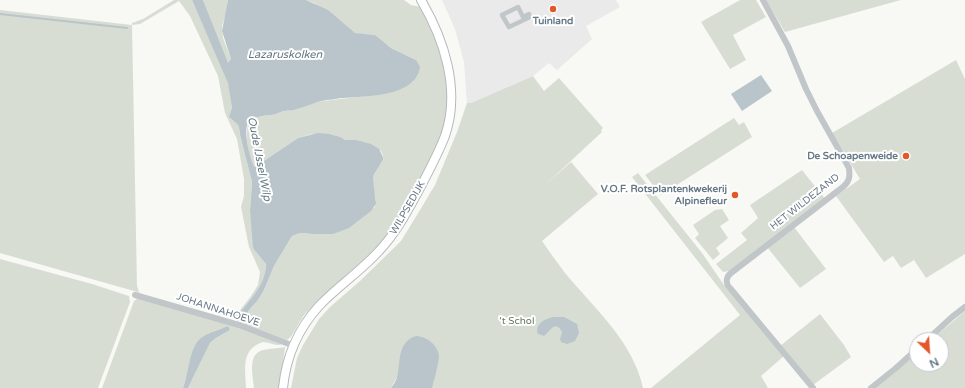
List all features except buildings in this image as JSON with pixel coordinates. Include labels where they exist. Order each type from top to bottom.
[{"type":"main road","name":"WILPSEDIJK","points":[[283,388],[286,368],[294,346],[305,324],[319,306],[379,252],[392,236],[411,206],[434,162],[445,135],[450,111],[451,94],[449,75],[446,58],[437,30],[424,2]]},
{"type":"street","name":"HET WILDEZAND","points":[[763,0],[788,46],[806,89],[820,117],[849,168],[850,178],[843,187],[731,273],[727,277],[727,282],[730,288],[813,388]]},
{"type":"street","points":[[518,7],[524,17],[529,14],[530,17],[509,27],[502,15],[518,7]]},
{"type":"street","name":"JOHANNAHOEVE","points":[[135,295],[239,325],[294,346]]},
{"type":"street","points":[[936,332],[965,307]]},
{"type":"street","points":[[871,388],[909,356]]},
{"type":"shaded area","points":[[442,0],[616,0],[620,7],[586,26],[592,39],[557,70],[549,63],[533,76],[471,103],[467,103],[464,62],[455,29]]},
{"type":"green space","points":[[174,0],[192,0],[225,73],[232,101],[230,118],[239,127],[252,182],[250,211],[255,251],[266,264],[260,288],[235,320],[234,318],[258,285],[260,272],[249,247],[241,207],[244,196],[244,179],[237,139],[225,113],[218,76],[190,16],[179,1],[140,24],[132,25],[132,23],[143,19]]},
{"type":"green space","points":[[203,0],[228,0],[222,26],[223,38],[231,59],[228,63],[226,60]]},
{"type":"green space","points":[[306,0],[404,0],[411,5],[421,7],[433,32],[442,59],[447,87],[447,101],[446,115],[439,141],[415,190],[386,237],[371,253],[305,314],[292,336],[287,340],[239,323],[243,316],[247,314],[258,300],[274,266],[292,236],[300,233],[333,234],[375,207],[376,199],[373,178],[375,171],[383,161],[383,155],[381,151],[356,140],[347,140],[312,134],[298,138],[255,167],[248,147],[248,124],[257,117],[293,110],[311,104],[379,94],[403,87],[413,81],[416,60],[391,48],[375,35],[352,32],[345,25],[314,3]]},
{"type":"green space","points":[[740,0],[756,0],[766,17],[733,35],[746,60],[730,69],[701,22]]},
{"type":"green space","points":[[766,0],[901,0],[785,32]]},
{"type":"green space","points":[[0,10],[132,25],[137,286],[139,292],[141,293],[0,253]]},
{"type":"green space","name":"De Schoapenweide","points":[[956,60],[965,79],[965,254],[926,278],[914,260],[901,268],[893,256],[884,262],[836,196],[860,179],[832,133]]},
{"type":"green space","name":"'t Schol","points":[[533,76],[544,91],[559,78],[603,128],[601,130],[602,132],[545,185],[571,162],[598,194],[542,241],[565,273],[600,312],[622,340],[638,371],[643,388],[426,388],[425,338],[416,336],[402,350],[397,377],[391,388],[291,388],[297,358],[319,319],[401,241],[435,185],[457,132],[467,103],[471,103]]},
{"type":"green space","points":[[734,118],[739,125],[744,122],[752,137],[661,195],[645,175]]},
{"type":"green space","points":[[802,170],[825,199],[729,271],[723,272],[716,264],[747,240],[741,233],[758,218],[750,205]]},
{"type":"green space","points":[[638,173],[702,253],[724,285],[784,356],[761,376],[768,388],[651,388],[740,315],[632,177]]},
{"type":"green space","points":[[722,209],[729,220],[720,226],[728,238],[716,248],[720,254],[713,260],[695,238],[699,234],[693,225],[715,210]]},
{"type":"green space","points":[[794,227],[826,269],[800,288],[767,247]]},
{"type":"green space","points":[[0,259],[92,284],[129,296],[130,302],[98,388],[0,388]]},
{"type":"green space","points":[[137,299],[142,299],[238,326],[282,344],[277,345],[263,342],[251,350],[248,354],[245,365],[246,388],[188,388],[210,343],[230,330],[228,327],[207,335],[196,347],[183,388],[102,388],[134,301]]},
{"type":"green space","points":[[965,311],[965,388],[875,388],[909,360],[909,372],[949,372],[949,332],[940,332]]},
{"type":"green space","points":[[820,314],[844,345],[851,357],[813,385],[780,346]]},
{"type":"green space","points":[[285,347],[280,388],[254,388],[252,366],[253,360],[258,352]]},
{"type":"water","name":"Lazaruskolken","points":[[192,0],[203,0],[228,63],[231,59],[222,31],[228,0],[306,0],[328,10],[355,33],[375,35],[391,48],[416,60],[420,67],[416,77],[410,84],[389,93],[322,101],[293,110],[254,118],[248,123],[246,132],[248,145],[255,167],[298,138],[318,133],[329,134],[345,140],[356,140],[371,144],[379,149],[383,160],[374,174],[373,179],[376,204],[371,211],[349,228],[333,234],[300,233],[292,236],[274,266],[258,300],[247,314],[239,321],[235,320],[259,288],[265,273],[266,264],[253,247],[250,211],[252,182],[239,127],[229,117],[232,107],[228,83]]},
{"type":"water","points":[[761,75],[772,91],[742,111],[731,94]]},
{"type":"water","points":[[553,317],[564,317],[577,324],[579,333],[575,341],[567,344],[561,342],[560,339],[562,332],[555,326],[544,336],[538,334],[537,330],[541,322]]},
{"type":"water","points":[[228,326],[230,330],[210,343],[188,388],[183,388],[192,354],[197,342],[207,334]]},
{"type":"water","points":[[416,336],[427,339],[434,345],[438,352],[438,363],[432,388],[391,388],[397,377],[403,347],[410,339]]},
{"type":"waterway","points":[[0,14],[127,28]]},
{"type":"place","name":"Tuinland","points":[[553,9]]},
{"type":"place","name":"De Schoapenweide","points":[[906,156]]},
{"type":"place","name":"V.O.F. Rotsplantenkwekerij Alpinefleur","points":[[735,195]]},
{"type":"water label","name":"Oude IJssel Wilp","points":[[259,159]]}]
